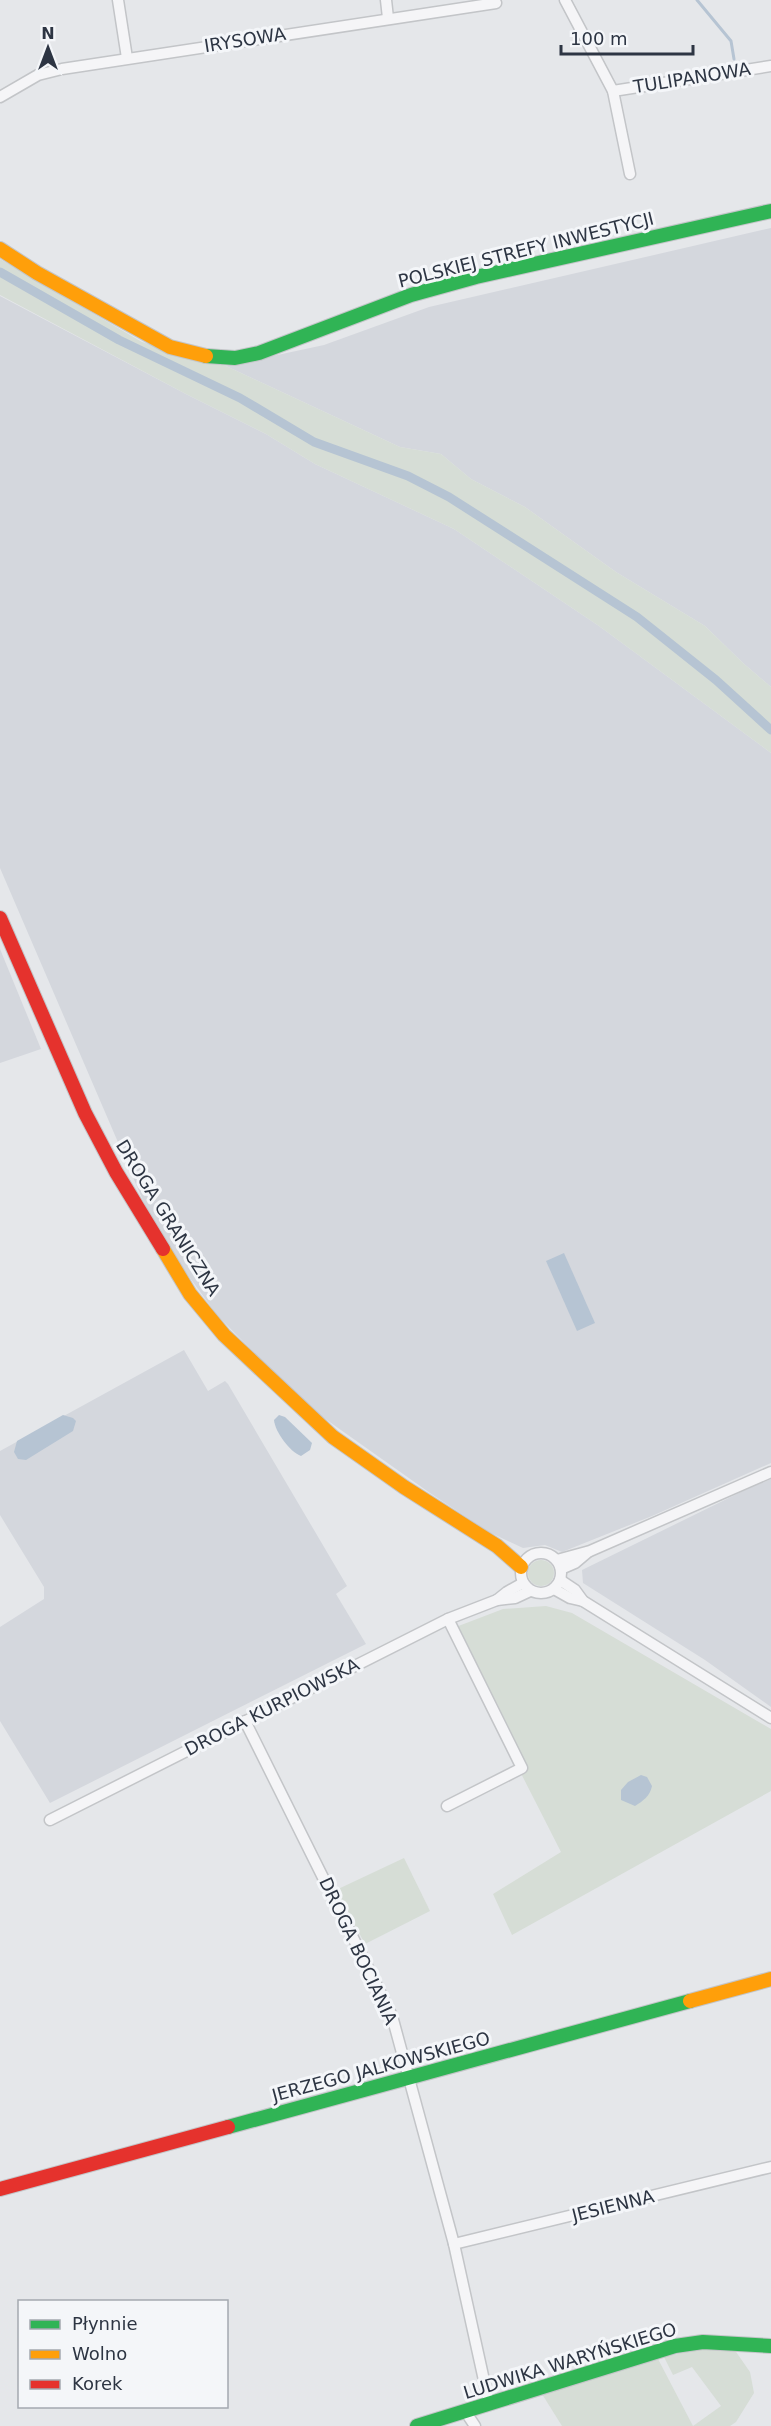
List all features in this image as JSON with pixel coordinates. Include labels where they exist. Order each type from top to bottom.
[{"type":"street","points":[[118,0],[127,58]]},
{"type":"street","points":[[386,0],[388,18]]},
{"type":"street","points":[[566,0],[613,91],[630,174]]},
{"type":"street","name":"IRYSOWA","points":[[0,97],[38,75],[127,58],[496,3]]},
{"type":"street","name":"TULIPANOWA","points":[[613,91],[771,66]]},
{"type":"street","name":"POLSKIEJ STREFY INWESTYCJI","points":[[0,249],[37,273],[170,347],[211,357],[235,358],[259,353],[411,295],[476,277],[771,211]]},
{"type":"street","name":"DROGA GRANICZNA","points":[[0,918],[94,1133],[190,1294],[224,1335],[333,1437],[386,1475],[524,1563]]},
{"type":"street","points":[[771,1472],[590,1551],[558,1575],[542,1594],[526,1587],[520,1576],[524,1563],[538,1553],[552,1556],[558,1575],[570,1598],[584,1601],[771,1718]]},
{"type":"street","name":"DROGA KURPIOWSKA","points":[[50,1820],[448,1619],[497,1600],[507,1592],[526,1587]]},
{"type":"street","points":[[447,1806],[522,1768],[448,1619]]},
{"type":"street","name":"DROGA BOCIANIA","points":[[244,1721],[392,2016],[454,2244],[489,2403]]},
{"type":"street","name":"JERZEGO JALKOWSKIEGO","points":[[0,2189],[771,1979]]},
{"type":"street","name":"JESIENNA","points":[[454,2244],[771,2167]]},
{"type":"street","name":"LUDWIKA WARYŃSKIEGO","points":[[417,2426],[675,2346],[703,2342],[771,2346]]},
{"type":"street","points":[[465,2411],[475,2426]]},
{"type":"shaded area","points":[[771,228],[771,687],[705,626],[616,572],[525,507],[471,479],[441,454],[400,447],[226,366],[324,345],[429,307]]},
{"type":"shaded area","points":[[0,259],[142,342],[226,366],[400,447],[441,454],[471,479],[525,507],[616,572],[705,626],[771,687],[771,753],[599,626],[454,529],[315,464],[266,434],[0,295]]},
{"type":"shaded area","points":[[0,296],[266,434],[315,464],[454,529],[599,626],[771,753],[771,1463],[652,1516],[562,1552],[545,1545],[523,1548],[489,1532],[307,1406],[217,1315],[182,1267],[145,1205],[0,868]]},
{"type":"shaded area","points":[[0,949],[41,1049],[0,1063]]},
{"type":"shaded area","points":[[184,1350],[208,1391],[225,1381],[228,1384],[347,1586],[336,1594],[366,1644],[50,1803],[0,1721],[0,1627],[44,1599],[44,1587],[0,1515],[0,1451]]},
{"type":"shaded area","points":[[771,1479],[771,1707],[705,1660],[583,1583],[582,1570]]},
{"type":"shaded area","points":[[541,1560],[550,1564],[554,1573],[550,1582],[541,1586],[532,1582],[528,1573],[532,1564]]},
{"type":"shaded area","points":[[546,1606],[572,1613],[771,1729],[771,1791],[512,1935],[493,1894],[561,1852],[448,1630],[503,1609]]},
{"type":"shaded area","points":[[404,1858],[430,1911],[365,1944],[336,1890]]},
{"type":"shaded area","points":[[700,2349],[734,2349],[750,2372],[754,2393],[736,2422],[730,2426],[693,2426],[721,2406],[692,2367],[673,2375],[664,2357]]},
{"type":"shaded area","points":[[658,2359],[693,2426],[562,2426],[542,2394]]},
{"type":"water","points":[[564,1253],[595,1323],[577,1331],[546,1261]]},
{"type":"water","points":[[63,1415],[76,1421],[73,1431],[26,1460],[18,1459],[14,1452],[17,1441]]},
{"type":"water","points":[[279,1415],[285,1417],[312,1443],[310,1450],[301,1456],[288,1446],[275,1425],[274,1420]]},
{"type":"water","points":[[641,1775],[647,1777],[652,1786],[648,1795],[635,1806],[621,1800],[621,1790],[628,1782]]},
{"type":"waterway","points":[[697,0],[731,41],[734,59]]},
{"type":"waterway","points":[[0,272],[119,340],[240,398],[314,442],[408,476],[449,497],[637,617],[716,680],[771,730]]},
{"type":"traffic: fast","points":[[206,356],[235,358],[259,353],[411,295],[476,277],[771,211]]},
{"type":"traffic: fast","points":[[228,2127],[690,2001]]},
{"type":"traffic: fast","points":[[417,2426],[675,2346],[703,2342],[771,2346]]},
{"type":"traffic: slow","points":[[0,249],[37,273],[170,347],[206,356]]},
{"type":"traffic: slow","points":[[163,1249],[190,1294],[224,1335],[333,1437],[404,1487],[497,1546],[521,1567]]},
{"type":"traffic: slow","points":[[690,2001],[771,1979]]},
{"type":"traffic: jam","points":[[0,918],[85,1113],[116,1172],[163,1249]]},
{"type":"traffic: jam","points":[[0,2189],[228,2127]]}]
